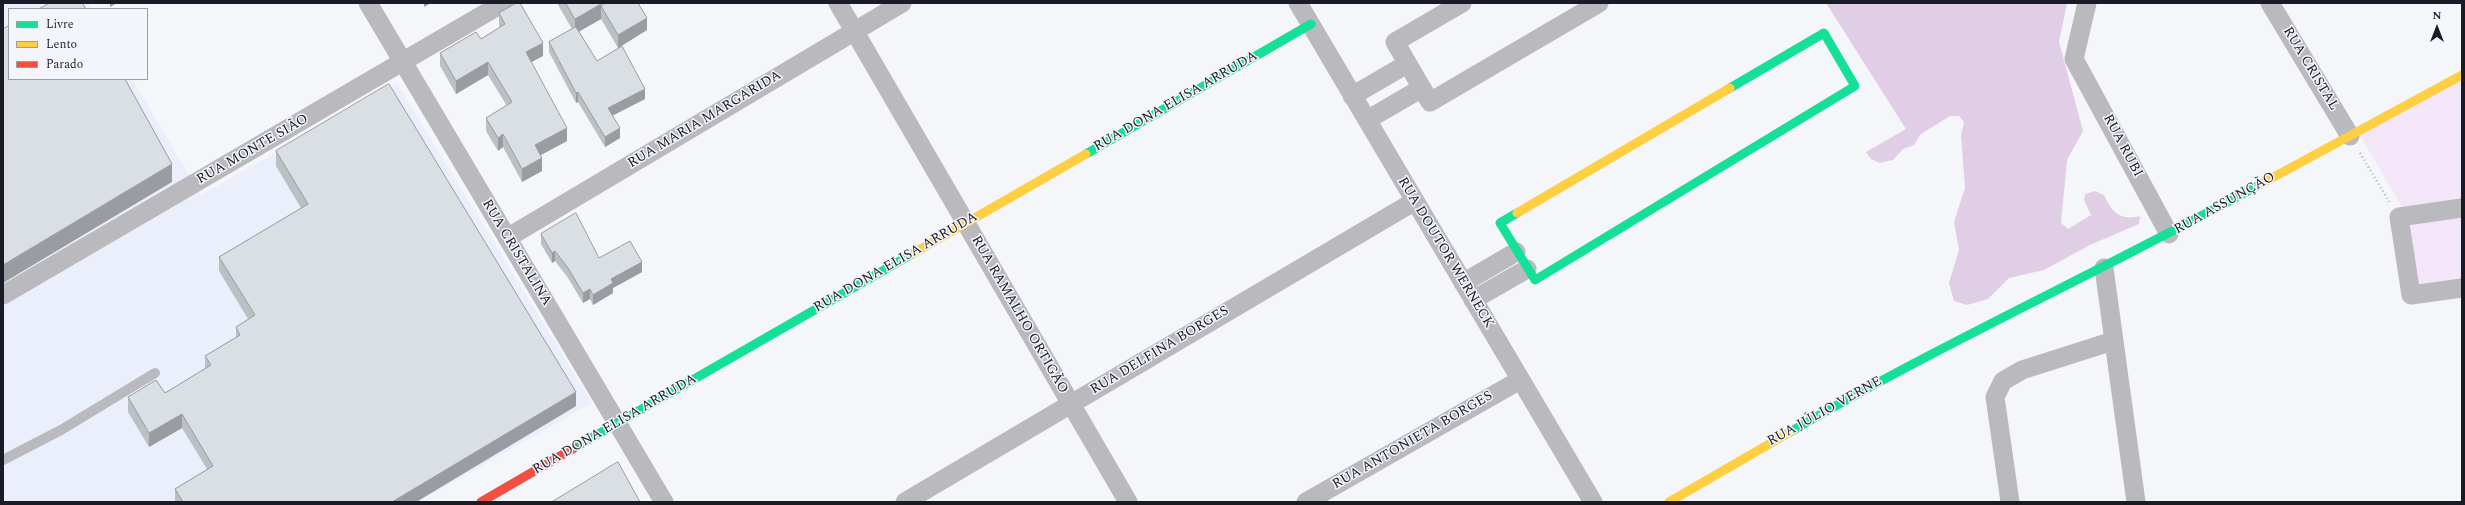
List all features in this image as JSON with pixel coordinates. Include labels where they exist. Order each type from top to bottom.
[{"type":"street","name":"RUA CRISTALINA","points":[[368,3],[664,502]]},
{"type":"street","name":"RUA MONTE SIÃO","points":[[3,295],[503,3]]},
{"type":"street","name":"RUA RAMALHO ORTIGÃO","points":[[838,3],[1128,502]]},
{"type":"street","name":"RUA MARIA MARGARIDA","points":[[507,238],[902,3]]},
{"type":"street","name":"RUA DOUTOR WERNECK","points":[[1298,3],[1593,502]]},
{"type":"street","points":[[1462,3],[1395,42],[1430,102],[1599,3]]},
{"type":"street","name":"RUA RUBI","points":[[2087,3],[2074,59],[2169,234]]},
{"type":"street","name":"RUA CRISTAL","points":[[2270,3],[2350,136]]},
{"type":"street","name":"RUA DONA ELISA ARRUDA","points":[[481,502],[1311,24]]},
{"type":"street","points":[[1824,33],[1855,86],[1535,280],[1527,269],[1500,223],[1824,33]]},
{"type":"street","points":[[1352,96],[1407,64]]},
{"type":"street","name":"RUA ASSUNÇÃO","points":[[1985,329],[2169,234],[2462,75]]},
{"type":"street","points":[[1367,120],[1422,88]]},
{"type":"street","name":"RUA DELFINA BORGES","points":[[905,502],[1415,201]]},
{"type":"street","points":[[2462,208],[2399,218],[2411,295],[2462,288]]},
{"type":"street","points":[[1463,283],[1516,252]]},
{"type":"street","points":[[2104,268],[2136,502]]},
{"type":"street","points":[[1473,300],[1527,269]]},
{"type":"street","name":"RUA JÚLIO VERNE","points":[[1669,502],[1863,389],[1985,329]]},
{"type":"street","points":[[2010,502],[1995,397],[2002,381],[2022,370],[2113,341]]},
{"type":"street","name":"RUA ANTONIETA BORGES","points":[[1306,502],[1520,380]]},
{"type":"lane","points":[[3,460],[61,430],[155,373]]},
{"type":"path","points":[[2350,136],[2399,218]]},
{"type":"shaded area","points":[[3,3],[88,3],[90,8],[8,8],[8,80],[133,80],[201,195],[397,83],[592,403],[418,502],[3,502]]},
{"type":"shaded area","points":[[1826,3],[2067,3],[2059,42],[2083,131],[2067,160],[2061,223],[2068,229],[2091,215],[2084,200],[2085,194],[2095,191],[2104,195],[2110,207],[2118,214],[2127,217],[2140,216],[2139,224],[2090,245],[2044,270],[2009,278],[1988,299],[1967,305],[1954,301],[1949,283],[1959,250],[1954,222],[1965,188],[1961,136],[1964,122],[1959,116],[1950,116],[1921,134],[1914,145],[1903,149],[1893,160],[1880,163],[1871,159],[1866,152],[1906,129]]},
{"type":"shaded area","points":[[2462,78],[2462,204],[2405,212],[2359,134]]},
{"type":"shaded area","points":[[2462,213],[2462,283],[2415,290],[2403,222]]},
{"type":"building","points":[[50,3],[82,3],[85,8],[41,8]]},
{"type":"building","points":[[517,3],[520,3],[543,43],[526,52],[567,128],[535,145],[542,158],[522,169],[503,134],[498,138],[486,118],[512,102],[488,62],[456,81],[440,53],[476,32],[481,39],[505,24],[499,13]]},
{"type":"building","points":[[566,3],[600,3],[601,4],[575,19]]},
{"type":"building","points":[[606,3],[638,3],[647,18],[618,35],[601,6]]},
{"type":"building","points":[[8,26],[8,80],[126,80],[172,164],[3,265],[3,29]]},
{"type":"building","points":[[576,27],[597,61],[622,46],[645,89],[608,108],[620,128],[605,137],[578,92],[576,93],[549,42]]},
{"type":"building","points":[[389,84],[576,392],[392,502],[183,502],[175,489],[213,466],[182,414],[149,433],[128,397],[156,380],[165,393],[211,365],[205,356],[240,335],[236,327],[255,315],[219,257],[308,204],[276,151]]},
{"type":"building","points":[[576,213],[599,258],[630,241],[642,262],[611,279],[613,283],[593,295],[590,289],[583,293],[568,268],[555,251],[552,253],[541,234]]},
{"type":"building","points":[[618,462],[640,502],[552,502]]},
{"type":"traffic: fast","points":[[1086,154],[1311,24]]},
{"type":"traffic: fast","points":[[1517,213],[1500,223],[1535,280],[1855,86],[1824,33]]},
{"type":"traffic: fast","points":[[1730,88],[1824,33]]},
{"type":"traffic: fast","points":[[1790,432],[1847,399],[1964,337],[2142,247],[2259,185]]},
{"type":"traffic: fast","points":[[574,448],[912,254]]},
{"type":"traffic: slow","points":[[2259,185],[2462,75]]},
{"type":"traffic: slow","points":[[1517,213],[1730,88]]},
{"type":"traffic: slow","points":[[912,254],[1086,154]]},
{"type":"traffic: slow","points":[[1669,502],[1790,432]]},
{"type":"traffic: jam","points":[[481,502],[574,448]]}]
